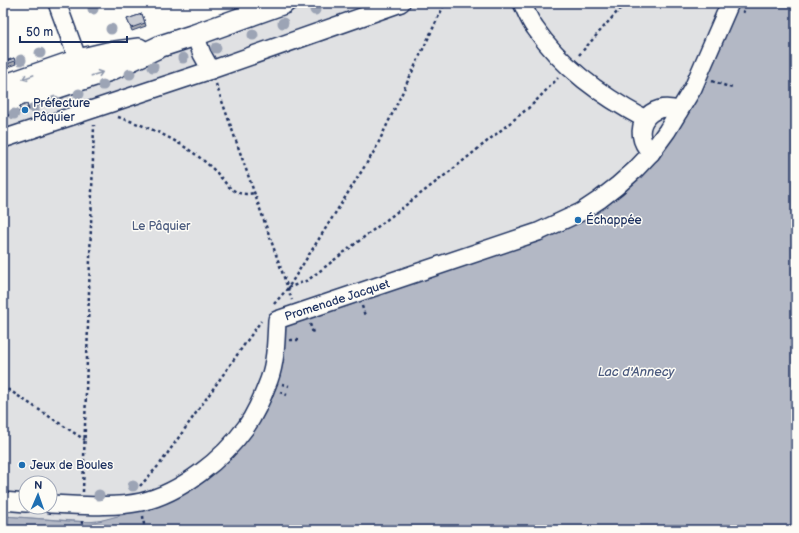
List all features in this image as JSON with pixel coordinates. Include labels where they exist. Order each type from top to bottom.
[{"type":"main road","points":[[4,98],[110,70],[161,46],[284,3]]},
{"type":"main road","points":[[4,98],[78,60],[161,46]]},
{"type":"street","points":[[57,3],[78,60]]},
{"type":"street","points":[[3,139],[211,70],[401,3]]},
{"type":"street","points":[[522,3],[533,26],[543,40],[569,67],[605,96],[645,119]]},
{"type":"street","name":"Promenade Jacquet","points":[[58,506],[83,512],[142,502],[163,496],[196,476],[225,452],[246,427],[259,404],[269,379],[276,348],[277,320],[560,223],[581,212],[611,190],[635,170],[651,153],[667,131],[693,88],[730,3]]},
{"type":"street","points":[[195,35],[202,54],[211,70]]},
{"type":"street","points":[[651,153],[646,149],[641,137],[642,125],[645,119],[654,110],[660,108],[679,111]]},
{"type":"street","points":[[3,501],[18,502]]},
{"type":"path","points":[[273,306],[288,288],[375,150],[445,3]]},
{"type":"path","points":[[288,288],[308,280],[453,169],[532,105],[569,67],[625,3]]},
{"type":"path","points":[[211,70],[288,288]]},
{"type":"path","points":[[82,530],[95,108],[106,114],[139,124],[181,144],[212,168],[233,190],[239,194],[246,195],[254,193]]},
{"type":"path","points":[[121,505],[160,464],[263,318]]},
{"type":"path","points":[[287,340],[300,340]]},
{"type":"path","points":[[3,386],[85,440]]},
{"type":"green space","name":"Le Pâquier","points":[[314,3],[736,3],[622,191],[285,326],[284,349],[276,382],[249,432],[137,511],[105,520],[88,522],[3,516],[3,113],[98,81]]},
{"type":"water","name":"Lac d'Annecy","points":[[736,3],[796,3],[796,530],[3,530],[3,516],[95,522],[137,511],[198,481],[281,361],[284,349],[284,326],[622,191]]},
{"type":"building","points":[[142,14],[145,23],[131,28],[127,19]]},
{"type":"building","points":[[14,58],[15,61],[7,64],[6,61]]},
{"type":"building","points":[[27,104],[28,108],[21,110],[19,107]]},
{"type":"place","name":"Préfecture Pâquier","points":[[25,110]]},
{"type":"place","name":"Échappée","points":[[578,220]]},
{"type":"place","name":"Jeux de Boules","points":[[22,465]]}]
